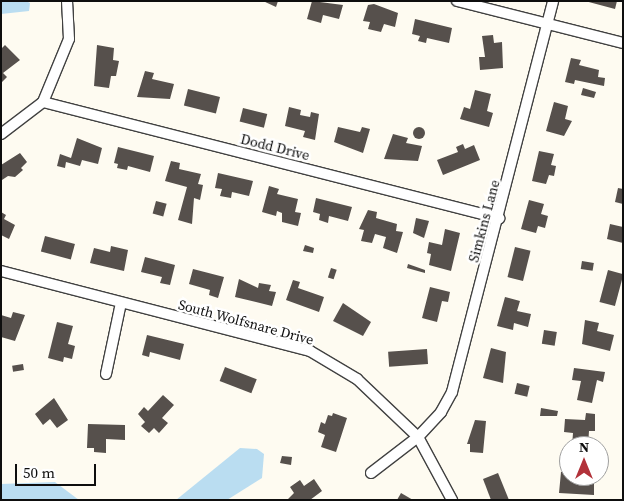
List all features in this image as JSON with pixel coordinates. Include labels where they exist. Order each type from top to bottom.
[{"type":"street","points":[[1,134],[43,102],[68,39],[67,1]]},
{"type":"street","points":[[456,1],[623,43]]},
{"type":"street","name":"Simkins Lane","points":[[371,473],[418,437],[441,412],[452,392],[499,218],[553,1]]},
{"type":"street","name":"Dodd Drive","points":[[43,102],[499,218]]},
{"type":"street","name":"South Wolfsnare Drive","points":[[1,271],[310,351],[357,379],[418,437],[452,500]]},
{"type":"street","points":[[106,374],[121,303]]},
{"type":"water","points":[[1,1],[26,1],[30,3],[29,11],[1,14]]},
{"type":"water","points":[[240,448],[257,449],[264,454],[262,478],[227,500],[176,500]]},
{"type":"water","points":[[55,482],[79,500],[1,500],[1,484]]},
{"type":"building","points":[[263,1],[278,1],[276,7]]},
{"type":"building","points":[[312,1],[343,5],[339,19],[323,15],[321,23],[307,19]]},
{"type":"building","points":[[585,1],[617,1],[615,9]]},
{"type":"building","points":[[374,4],[398,13],[395,27],[384,24],[381,32],[368,29],[370,22],[363,21],[368,5]]},
{"type":"building","points":[[415,19],[452,28],[449,43],[427,38],[426,43],[418,41],[420,36],[412,34]]},
{"type":"building","points":[[493,35],[494,43],[502,42],[503,68],[480,70],[479,57],[485,57],[482,36]]},
{"type":"building","points":[[5,45],[20,60],[3,73],[7,77],[1,83],[1,49]]},
{"type":"building","points":[[97,45],[114,48],[113,60],[119,61],[116,76],[111,76],[109,88],[94,86]]},
{"type":"building","points":[[571,58],[581,60],[579,65],[599,70],[598,77],[605,78],[604,86],[575,80],[574,84],[565,82]]},
{"type":"building","points":[[145,71],[154,73],[152,79],[174,84],[170,99],[137,97]]},
{"type":"building","points":[[583,88],[596,92],[594,98],[581,95]]},
{"type":"building","points":[[188,89],[220,97],[216,113],[184,105]]},
{"type":"building","points":[[475,90],[491,94],[487,111],[493,113],[489,127],[460,119],[464,107],[470,109]]},
{"type":"building","points":[[554,102],[568,106],[565,119],[572,121],[564,136],[546,131]]},
{"type":"building","points":[[289,107],[301,110],[300,115],[310,117],[311,112],[319,114],[315,140],[303,137],[305,131],[285,126]]},
{"type":"building","points":[[243,108],[267,114],[264,128],[240,122]]},
{"type":"building","points":[[338,127],[360,132],[362,127],[370,129],[363,153],[334,142]]},
{"type":"building","points":[[417,127],[421,127],[425,133],[421,139],[417,139],[413,135],[413,131]]},
{"type":"building","points":[[393,134],[408,138],[406,143],[422,146],[418,161],[384,159]]},
{"type":"building","points":[[77,138],[102,148],[98,164],[82,160],[80,166],[66,162],[65,168],[57,166],[60,154],[71,158]]},
{"type":"building","points":[[463,144],[465,149],[474,145],[480,160],[443,175],[437,160],[458,152],[456,147]]},
{"type":"building","points":[[118,147],[154,156],[150,172],[128,166],[127,170],[117,168],[118,164],[114,163]]},
{"type":"building","points":[[539,151],[554,154],[551,165],[556,166],[554,176],[549,175],[546,184],[532,181]]},
{"type":"building","points":[[20,153],[27,162],[21,168],[23,170],[15,177],[8,176],[2,180],[1,165]]},
{"type":"building","points":[[171,161],[180,163],[179,169],[201,174],[198,184],[203,185],[200,200],[194,198],[192,224],[178,220],[187,187],[165,181]]},
{"type":"building","points":[[218,173],[253,181],[249,196],[232,192],[231,198],[220,196],[222,189],[215,188]]},
{"type":"building","points":[[269,186],[279,189],[277,194],[298,199],[295,212],[301,213],[298,226],[282,222],[282,213],[277,211],[276,216],[262,212]]},
{"type":"building","points":[[618,188],[623,189],[623,204],[615,202]]},
{"type":"building","points":[[316,198],[352,207],[348,221],[329,216],[328,223],[319,220],[320,214],[313,212]]},
{"type":"building","points":[[529,200],[544,204],[541,214],[548,216],[545,228],[538,226],[536,233],[521,229]]},
{"type":"building","points":[[156,201],[167,204],[163,216],[153,214]]},
{"type":"building","points":[[368,210],[377,212],[376,218],[397,224],[396,231],[403,232],[397,253],[383,248],[386,237],[375,234],[372,243],[361,241],[364,230],[359,229]]},
{"type":"building","points":[[1,212],[6,215],[4,219],[15,225],[9,239],[1,235]]},
{"type":"building","points":[[416,218],[429,221],[424,238],[413,233]]},
{"type":"building","points":[[610,224],[623,227],[623,243],[607,239]]},
{"type":"building","points":[[445,229],[460,233],[451,271],[429,265],[431,254],[427,253],[429,242],[442,245]]},
{"type":"building","points":[[45,236],[75,244],[71,259],[41,251]]},
{"type":"building","points":[[305,245],[314,248],[313,253],[303,251]]},
{"type":"building","points":[[111,246],[128,250],[124,271],[90,263],[94,248],[110,252]]},
{"type":"building","points":[[515,247],[531,251],[523,281],[508,277]]},
{"type":"building","points":[[145,257],[175,265],[170,285],[160,283],[162,277],[141,272]]},
{"type":"building","points":[[582,261],[594,263],[593,271],[581,269]]},
{"type":"building","points":[[408,264],[425,270],[425,273],[407,268]]},
{"type":"building","points":[[331,268],[337,270],[334,279],[328,278]]},
{"type":"building","points":[[193,269],[224,277],[218,298],[209,295],[210,290],[189,284]]},
{"type":"building","points":[[608,270],[623,274],[615,306],[599,302]]},
{"type":"building","points":[[239,279],[258,288],[259,283],[271,285],[269,291],[276,292],[272,306],[235,297]]},
{"type":"building","points":[[293,280],[300,282],[298,288],[324,297],[319,312],[286,300]]},
{"type":"building","points":[[430,287],[450,292],[448,302],[442,301],[437,322],[422,318]]},
{"type":"building","points":[[505,297],[520,301],[517,311],[531,314],[528,327],[514,323],[513,330],[497,326]]},
{"type":"building","points":[[343,303],[371,322],[363,336],[333,321]]},
{"type":"building","points":[[13,312],[25,315],[15,341],[1,337],[1,315],[11,318]]},
{"type":"building","points":[[585,320],[599,323],[597,331],[614,335],[610,351],[582,344]]},
{"type":"building","points":[[57,322],[73,326],[68,344],[75,346],[72,359],[64,357],[63,362],[48,358]]},
{"type":"building","points":[[544,330],[557,332],[555,346],[542,344]]},
{"type":"building","points":[[147,335],[184,344],[180,360],[150,352],[149,357],[142,355]]},
{"type":"building","points":[[491,348],[506,352],[503,383],[483,378]]},
{"type":"building","points":[[427,349],[428,364],[389,367],[388,352]]},
{"type":"building","points":[[23,364],[24,370],[13,372],[12,366]]},
{"type":"building","points":[[225,367],[257,379],[251,393],[220,381]]},
{"type":"building","points":[[574,368],[605,372],[603,382],[597,380],[592,403],[577,400],[581,381],[572,380]]},
{"type":"building","points":[[517,383],[530,386],[527,397],[515,394]]},
{"type":"building","points":[[163,395],[174,405],[162,418],[168,423],[159,433],[154,428],[149,433],[141,426],[145,422],[138,414],[144,407],[148,411]]},
{"type":"building","points":[[54,398],[68,420],[57,428],[50,419],[43,425],[35,414]]},
{"type":"building","points":[[541,408],[558,411],[557,416],[540,416]]},
{"type":"building","points":[[333,413],[347,418],[336,452],[321,447],[325,435],[318,432],[321,422],[325,424],[328,415],[332,416]]},
{"type":"building","points":[[586,413],[595,414],[595,431],[589,431],[589,436],[573,436],[573,433],[564,432],[565,419],[585,420]]},
{"type":"building","points":[[475,420],[486,421],[483,453],[470,452],[470,444],[467,444]]},
{"type":"building","points":[[88,424],[125,425],[125,440],[106,439],[106,453],[94,452],[94,448],[87,448]]},
{"type":"building","points":[[282,456],[292,457],[291,465],[280,463]]},
{"type":"building","points":[[498,473],[509,500],[491,500],[483,479]]},
{"type":"building","points":[[314,479],[322,491],[310,500],[287,500],[294,493],[290,487],[300,480],[304,486]]},
{"type":"building","points":[[560,486],[594,486],[594,495],[559,493]]},
{"type":"building","points":[[401,493],[413,500],[397,500]]}]
